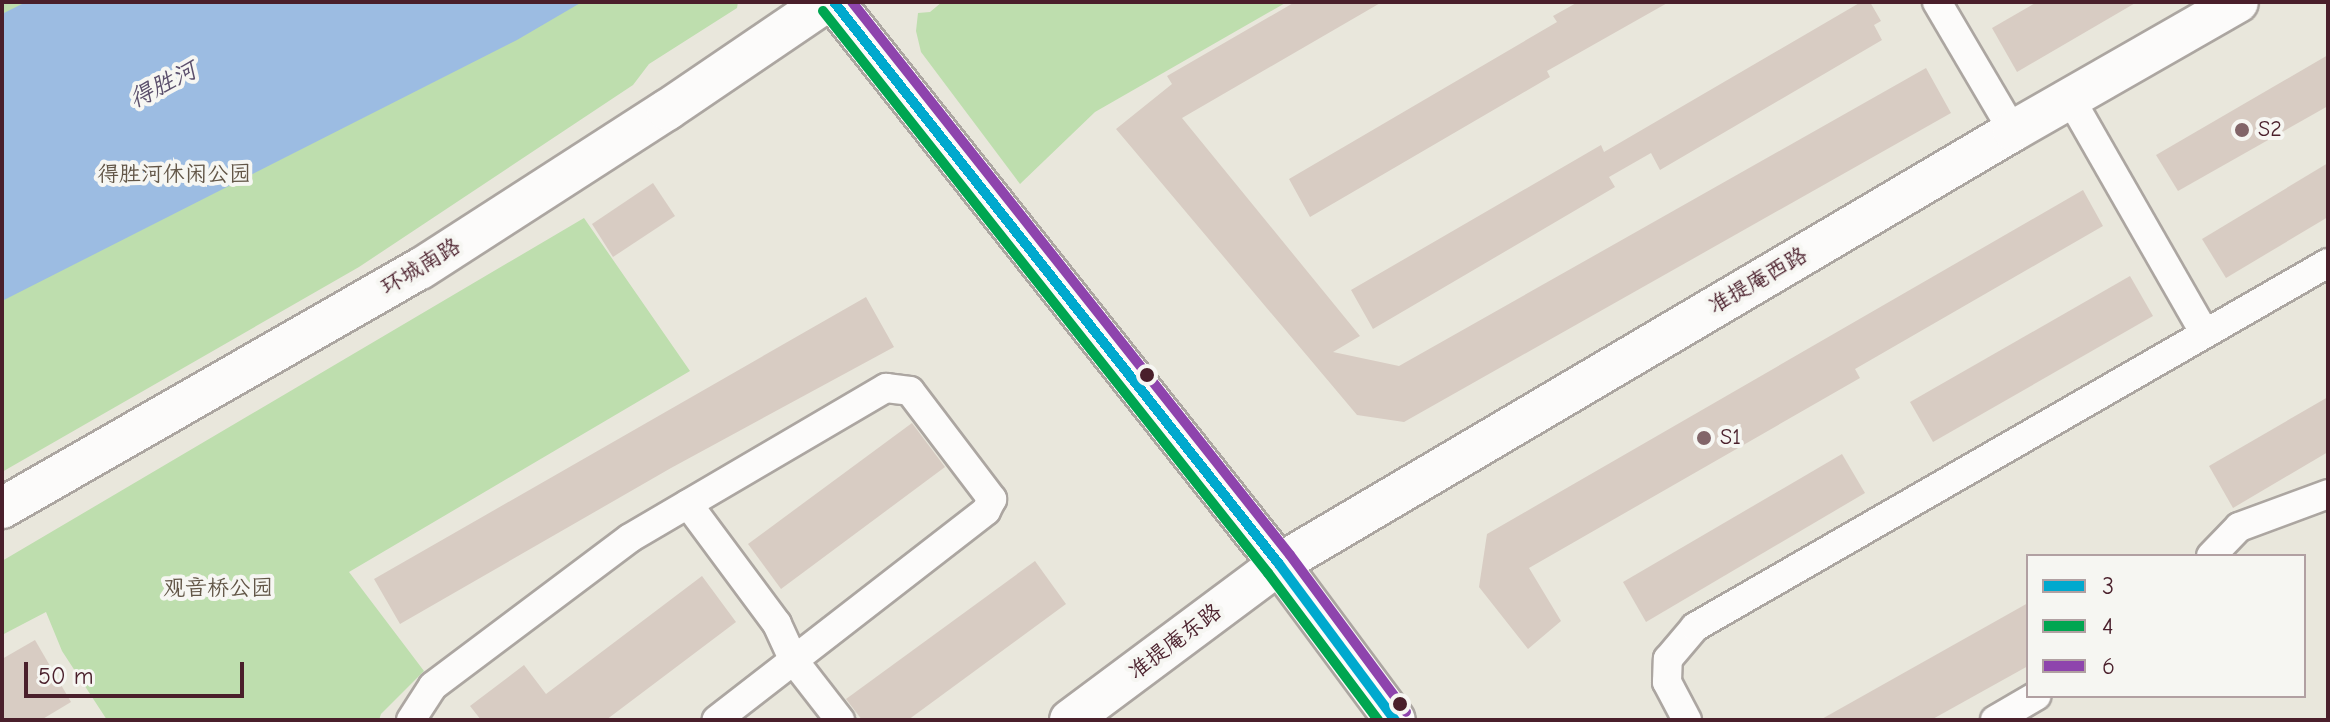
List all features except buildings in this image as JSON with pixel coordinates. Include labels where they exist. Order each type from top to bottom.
[{"type":"main road","name":"环城南路","points":[[2,508],[420,269],[667,110],[826,2]]},
{"type":"main road","points":[[834,2],[1279,564],[1395,720]]},
{"type":"main road","name":"准提庵西路","points":[[1279,564],[2013,131],[2238,2]]},
{"type":"main road","name":"准提庵东路","points":[[1070,720],[1279,564]]},
{"type":"street","points":[[1937,2],[2013,131]]},
{"type":"street","points":[[2070,98],[2204,332]]},
{"type":"street","points":[[1687,720],[1667,682],[1668,659],[1695,627],[2328,263]]},
{"type":"street","points":[[411,720],[433,686],[630,538],[886,388],[910,391],[992,499],[986,511],[717,720]]},
{"type":"street","points":[[2213,554],[2239,527],[2328,494]]},
{"type":"street","points":[[688,504],[777,624],[794,661],[840,720]]},
{"type":"street","points":[[1995,720],[2033,698]]},
{"type":"green space","name":"得胜河休闲公园","points":[[2,2],[738,2],[737,8],[649,64],[633,85],[359,267],[2,472]]},
{"type":"green space","points":[[942,2],[1287,2],[1095,112],[1020,184],[921,52],[916,31],[918,13],[930,12]]},
{"type":"green space","name":"观音桥公园","points":[[584,218],[690,371],[349,572],[424,671],[381,714],[379,720],[107,720],[62,651],[46,612],[2,635],[2,561]]},
{"type":"water","name":"得胜河","points":[[26,2],[582,2],[517,40],[2,301],[2,14]]},
{"type":"transit line","name":"3","points":[[834,2],[1279,564],[1395,720]]},
{"type":"transit line","name":"6","points":[[852,2],[1290,555],[1406,712]]},
{"type":"transit line","name":"4","points":[[823,11],[1268,573],[1378,720]]},
{"type":"place","name":"S2","points":[[2242,130]]},
{"type":"place","name":"S1","points":[[1704,438]]}]
